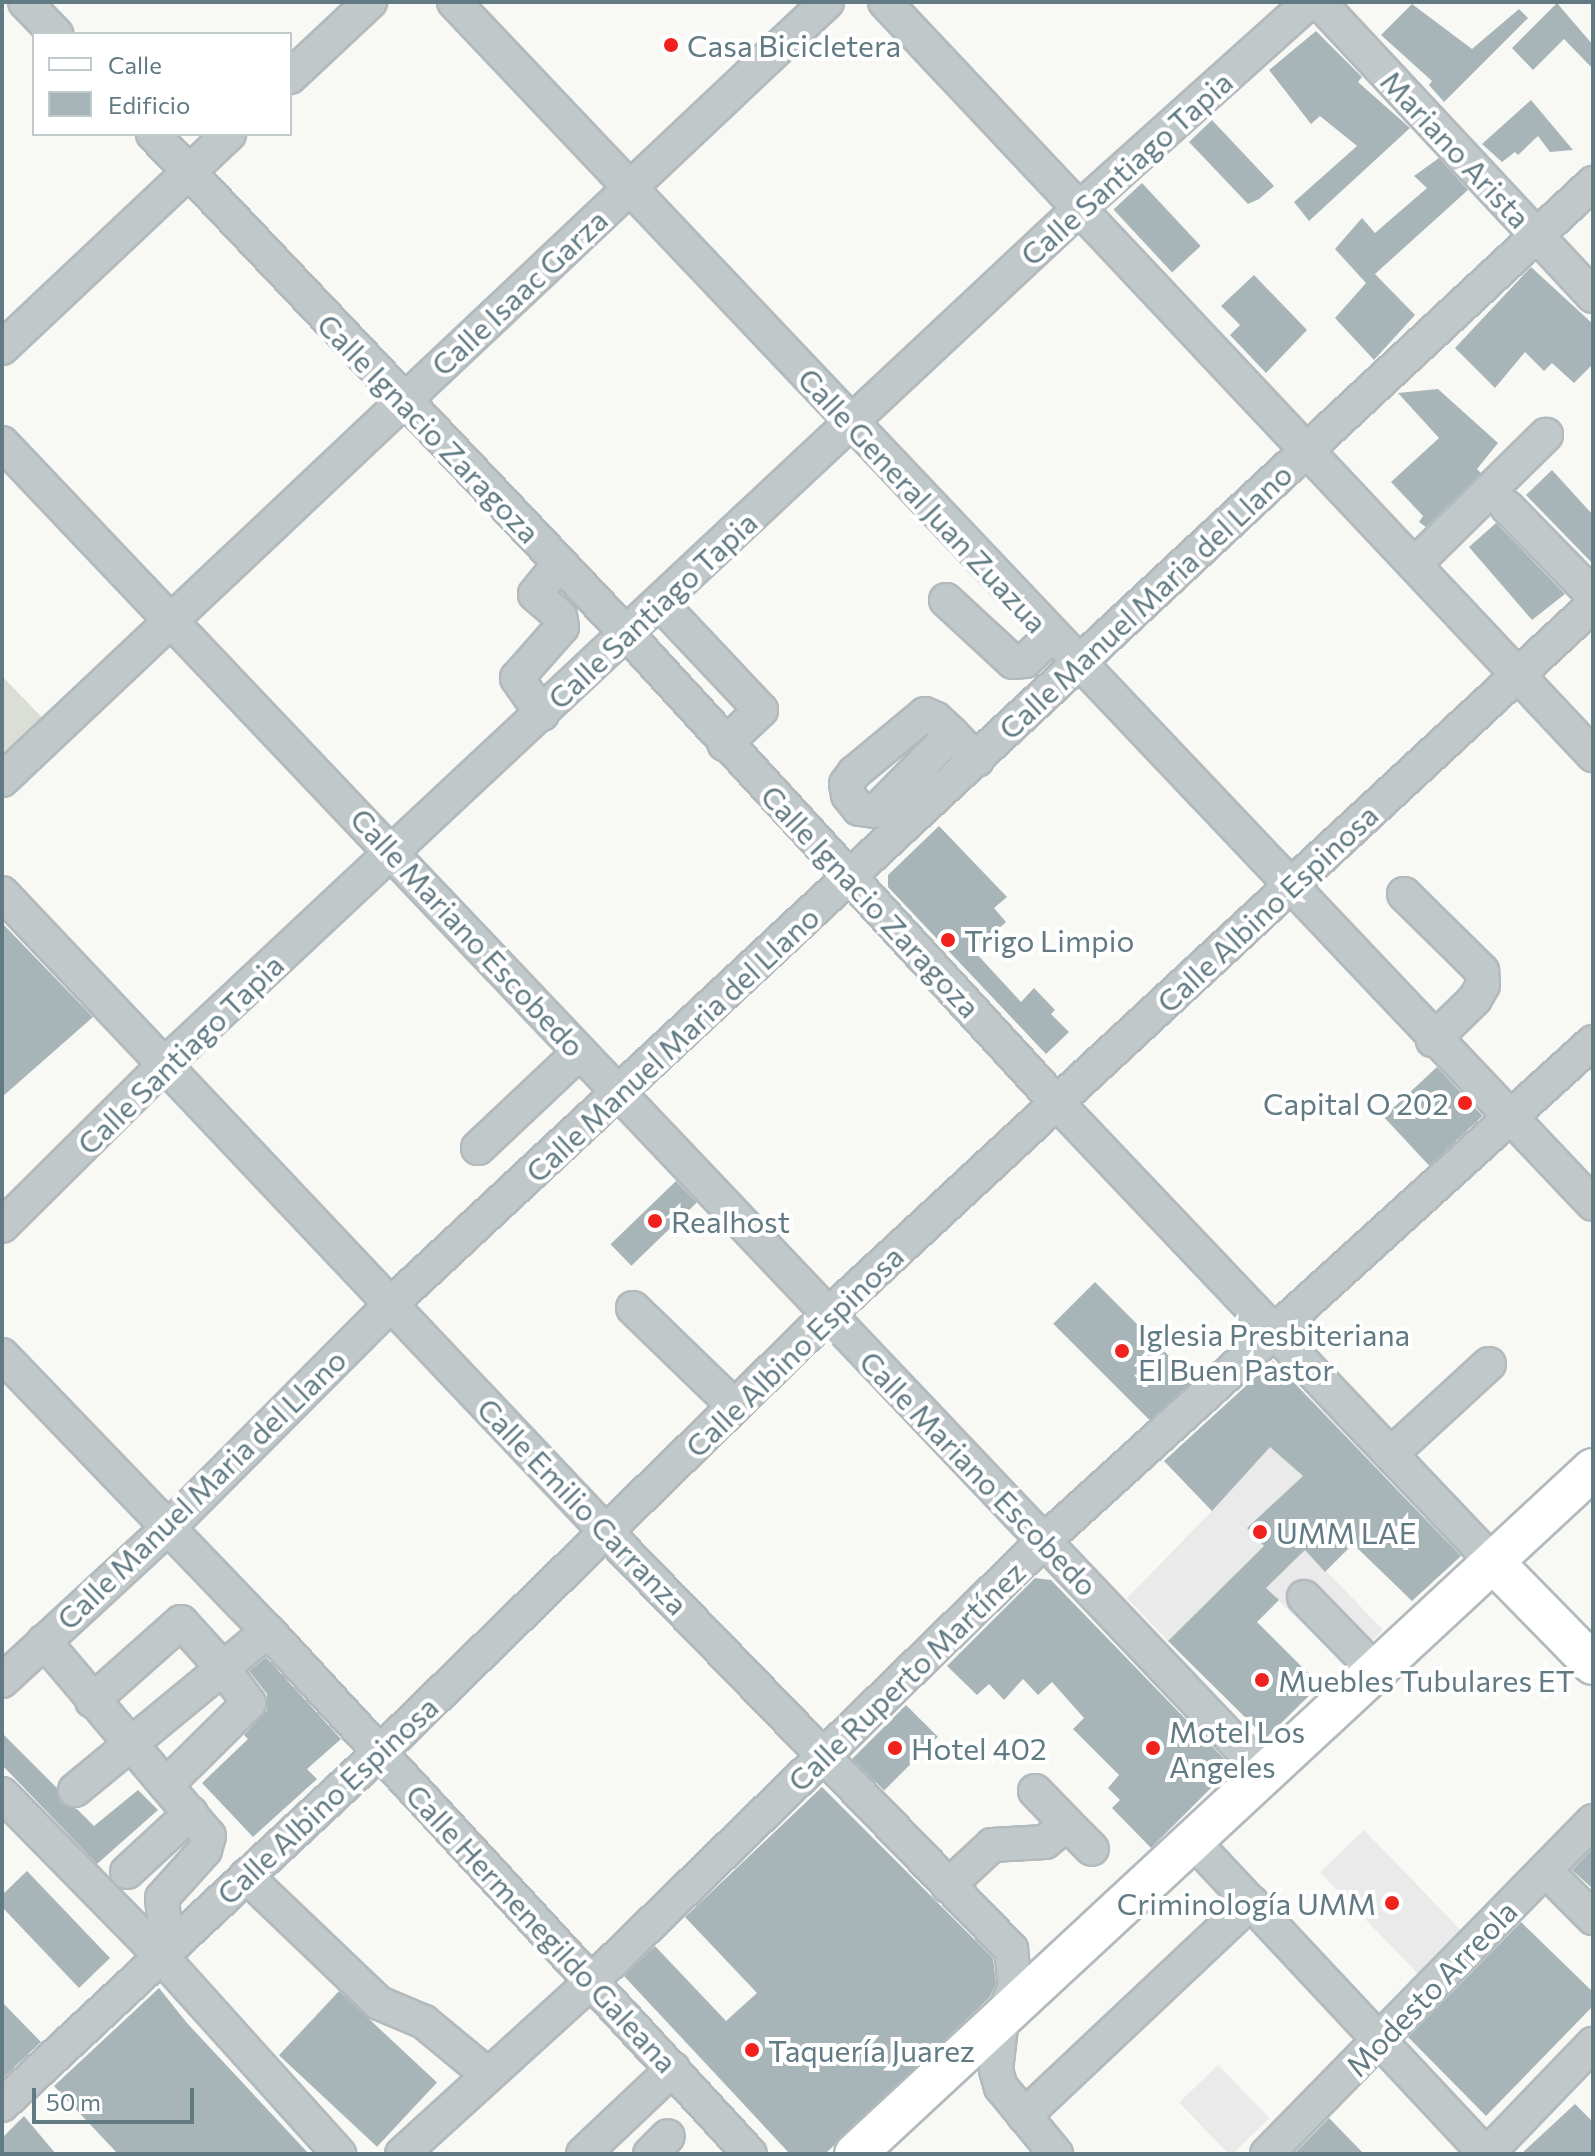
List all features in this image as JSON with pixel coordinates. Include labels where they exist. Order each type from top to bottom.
[{"type":"main road","points":[[855,2154],[1263,1772],[1593,1469]]},
{"type":"main road","name":"Calle Ignacio Zaragoza","points":[[1494,1563],[1593,1664]]},
{"type":"street","points":[[25,2],[54,32]]},
{"type":"street","points":[[292,75],[370,2]]},
{"type":"street","name":"Calle General Juan Zuazua","points":[[454,2],[631,187],[1050,637],[1291,886],[1509,1120],[1593,1204]]},
{"type":"street","name":"Calle Isaac Garza","points":[[2,780],[827,2]]},
{"type":"street","points":[[885,2],[1082,206],[1593,755]]},
{"type":"street","name":"Calle Santiago Tapia","points":[[2,1226],[163,1066],[1082,206],[1309,2]]},
{"type":"street","name":"Mariano Arista","points":[[1319,2],[1593,296]]},
{"type":"street","name":"Calle Ignacio Zaragoza","points":[[155,136],[402,403],[627,634],[1057,1103],[1494,1563]]},
{"type":"street","points":[[2,348],[227,136]]},
{"type":"street","name":"Calle Manuel Maria del Llano","points":[[2,1681],[167,1529],[391,1304],[851,879],[1593,183]]},
{"type":"street","points":[[1415,564],[1546,435]]},
{"type":"street","name":"Calle Mariano Escobedo","points":[[2,443],[174,620],[1263,1772]]},
{"type":"street","points":[[1507,507],[1593,595]]},
{"type":"street","points":[[542,714],[517,678],[562,627],[560,616],[535,594],[559,564]]},
{"type":"street","points":[[946,600],[1013,662],[1025,661],[1050,637]]},
{"type":"street","points":[[660,603],[761,710],[725,744]]},
{"type":"street","name":"Calle Albino Espinosa","points":[[2,2105],[379,1753],[829,1314],[1593,605]]},
{"type":"street","points":[[820,846],[859,809],[848,795],[848,781],[919,718],[931,715],[977,760]]},
{"type":"street","name":"Calle Emilio Carranza","points":[[2,893],[607,1533],[1011,1949],[1015,1985],[1002,2019],[996,2070],[1024,2116],[1056,2154]]},
{"type":"street","points":[[1404,894],[1482,971],[1483,985],[1475,999],[1433,1040]]},
{"type":"street","name":"Calle Ruperto Martínez","points":[[402,2154],[593,1980],[1044,1541],[1593,1042]]},
{"type":"street","points":[[478,1148],[580,1052]]},
{"type":"street","points":[[633,1308],[734,1406]]},
{"type":"street","name":"Calle Hermenegildo Galeana","points":[[2,1355],[268,1631],[593,1980],[750,2154]]},
{"type":"street","points":[[1391,1454],[1489,1364]]},
{"type":"street","points":[[1304,1597],[1375,1670]]},
{"type":"street","points":[[92,1701],[189,1614],[249,1703],[166,1785]]},
{"type":"street","points":[[75,1790],[128,1742],[268,1631]]},
{"type":"street","points":[[44,1641],[92,1701],[191,1813],[209,1843],[162,1898],[163,1952]]},
{"type":"street","points":[[1035,1791],[1092,1849]]},
{"type":"street","points":[[2,1794],[163,1952],[339,2154]]},
{"type":"street","points":[[127,1872],[191,1813]]},
{"type":"street","name":"Modesto Arreola","points":[[1267,2154],[1593,1821]]},
{"type":"street","points":[[948,1886],[992,1845],[1045,1842],[1067,1824]]},
{"type":"street","points":[[1192,1840],[1479,2152],[1593,2044]]},
{"type":"street","points":[[1545,1870],[1593,1918]]},
{"type":"street","points":[[246,1876],[379,2003],[424,2022],[488,2075]]},
{"type":"street","points":[[1024,2116],[1251,1902]]},
{"type":"street","points":[[583,2154],[673,2069]]},
{"type":"shaded area","points":[[2,676],[57,733],[2,782]]},
{"type":"shaded area","name":"UMM LAE","points":[[1273,1361],[1385,1472],[1309,1553],[1383,1630],[1345,1666],[1244,1566],[1168,1641],[1127,1598],[1212,1511],[1164,1461]]},
{"type":"shaded area","name":"Criminología UMM","points":[[1364,1830],[1463,1933],[1419,1975],[1320,1872]]},
{"type":"shaded area","points":[[1218,2065],[1269,2118],[1229,2154],[1179,2103]]},
{"type":"building","points":[[1557,3],[1593,45],[1593,69],[1564,39],[1533,70],[1512,48]]},
{"type":"building","points":[[1412,4],[1472,49],[1519,9],[1528,18],[1444,102],[1429,85],[1432,81],[1381,35]]},
{"type":"building","points":[[1316,31],[1362,77],[1358,82],[1410,128],[1309,221],[1294,202],[1357,146],[1320,116],[1311,124],[1269,70]]},
{"type":"building","points":[[1531,100],[1573,150],[1550,152],[1538,136],[1518,155],[1515,152],[1502,162],[1482,144]]},
{"type":"building","points":[[1212,120],[1274,186],[1259,199],[1248,204],[1189,142]]},
{"type":"building","points":[[1439,158],[1468,190],[1375,274],[1415,315],[1374,360],[1335,318],[1366,283],[1335,249],[1362,218],[1375,233],[1427,188],[1414,176]]},
{"type":"building","points":[[1142,183],[1201,246],[1172,272],[1113,210]]},
{"type":"building","points":[[1531,267],[1593,324],[1593,364],[1574,383],[1552,363],[1544,371],[1525,352],[1495,388],[1455,348]]},
{"type":"building","points":[[1254,275],[1307,330],[1266,373],[1230,335],[1240,325],[1221,306]]},
{"type":"building","points":[[1438,389],[1498,443],[1477,469],[1481,473],[1426,527],[1419,522],[1423,516],[1391,482],[1439,438],[1398,393]]},
{"type":"building","points":[[1552,470],[1593,515],[1593,564],[1526,495]]},
{"type":"building","points":[[1496,523],[1565,594],[1532,620],[1469,547]]},
{"type":"building","points":[[939,826],[1007,897],[994,908],[1006,922],[974,951],[1021,1002],[1034,988],[1055,1010],[1051,1014],[1069,1032],[1046,1054],[888,887],[888,875]]},
{"type":"building","points":[[2,923],[93,1017],[2,1097]]},
{"type":"building","points":[[1437,1067],[1483,1116],[1429,1166],[1384,1117]]},
{"type":"building","name":"Realhost","points":[[676,1181],[697,1203],[631,1266],[611,1244]]},
{"type":"building","name":"Iglesia Presbiteriana El Buen Pastor","points":[[1095,1282],[1193,1380],[1152,1422],[1053,1324]]},
{"type":"building","points":[[1273,1361],[1461,1556],[1412,1601],[1353,1544],[1325,1572],[1305,1550],[1266,1588],[1279,1600],[1257,1622],[1320,1685],[1266,1738],[1168,1641],[1264,1546],[1247,1528],[1303,1476],[1270,1447],[1212,1511],[1164,1461]]},
{"type":"building","points":[[1035,1578],[1051,1580],[1232,1767],[1151,1848],[1112,1808],[1120,1800],[1108,1788],[1119,1775],[1073,1729],[1084,1718],[1052,1682],[1038,1695],[1023,1679],[1004,1700],[989,1684],[977,1695],[947,1666]]},
{"type":"building","points":[[266,1657],[341,1739],[307,1769],[317,1779],[253,1837],[202,1783],[248,1739],[244,1735],[267,1710],[267,1694],[249,1671]]},
{"type":"building","name":"Hotel 402","points":[[906,1705],[938,1737],[884,1791],[852,1759]]},
{"type":"building","points":[[2,1733],[57,1788],[61,1803],[77,1809],[94,1826],[138,1790],[158,1810],[97,1864],[2,1765]]},
{"type":"building","points":[[822,1787],[993,1958],[996,1983],[990,1997],[825,2154],[790,2154],[624,1976],[655,1946],[726,2021],[757,1993],[685,1917]]},
{"type":"building","points":[[1593,1848],[1593,1889],[1572,1870]]},
{"type":"building","points":[[27,1871],[110,1958],[79,1988],[2,1907],[2,1895]]},
{"type":"building","points":[[1521,1922],[1593,1992],[1593,2006],[1486,2116],[1408,2037]]},
{"type":"building","points":[[159,1988],[187,2023],[309,2154],[118,2154],[54,2086]]},
{"type":"building","points":[[339,1991],[437,2082],[377,2147],[279,2055]]},
{"type":"building","points":[[2,2002],[41,2042],[2,2079]]},
{"type":"building","points":[[1575,2104],[1593,2122],[1593,2154],[1521,2154]]},
{"type":"building","points":[[24,2116],[56,2154],[2,2154],[2,2138]]},
{"type":"building","points":[[1329,2118],[1364,2154],[1294,2154]]},
{"type":"place","name":"Casa Bicicletera","points":[[671,45]]},
{"type":"place","name":"Trigo Limpio","points":[[948,940]]},
{"type":"place","name":"Capital O 202","points":[[1465,1103]]},
{"type":"place","name":"Realhost","points":[[655,1221]]},
{"type":"place","name":"Iglesia Presbiteriana El Buen Pastor","points":[[1122,1351]]},
{"type":"place","name":"UMM LAE","points":[[1260,1532]]},
{"type":"place","name":"Muebles Tubulares ET","points":[[1262,1680]]},
{"type":"place","name":"Hotel 402","points":[[895,1748]]},
{"type":"place","name":"Motel Los Angeles","points":[[1153,1748]]},
{"type":"place","name":"Criminología UMM","points":[[1392,1903]]},
{"type":"place","name":"Taquería Juarez","points":[[752,2050]]}]
